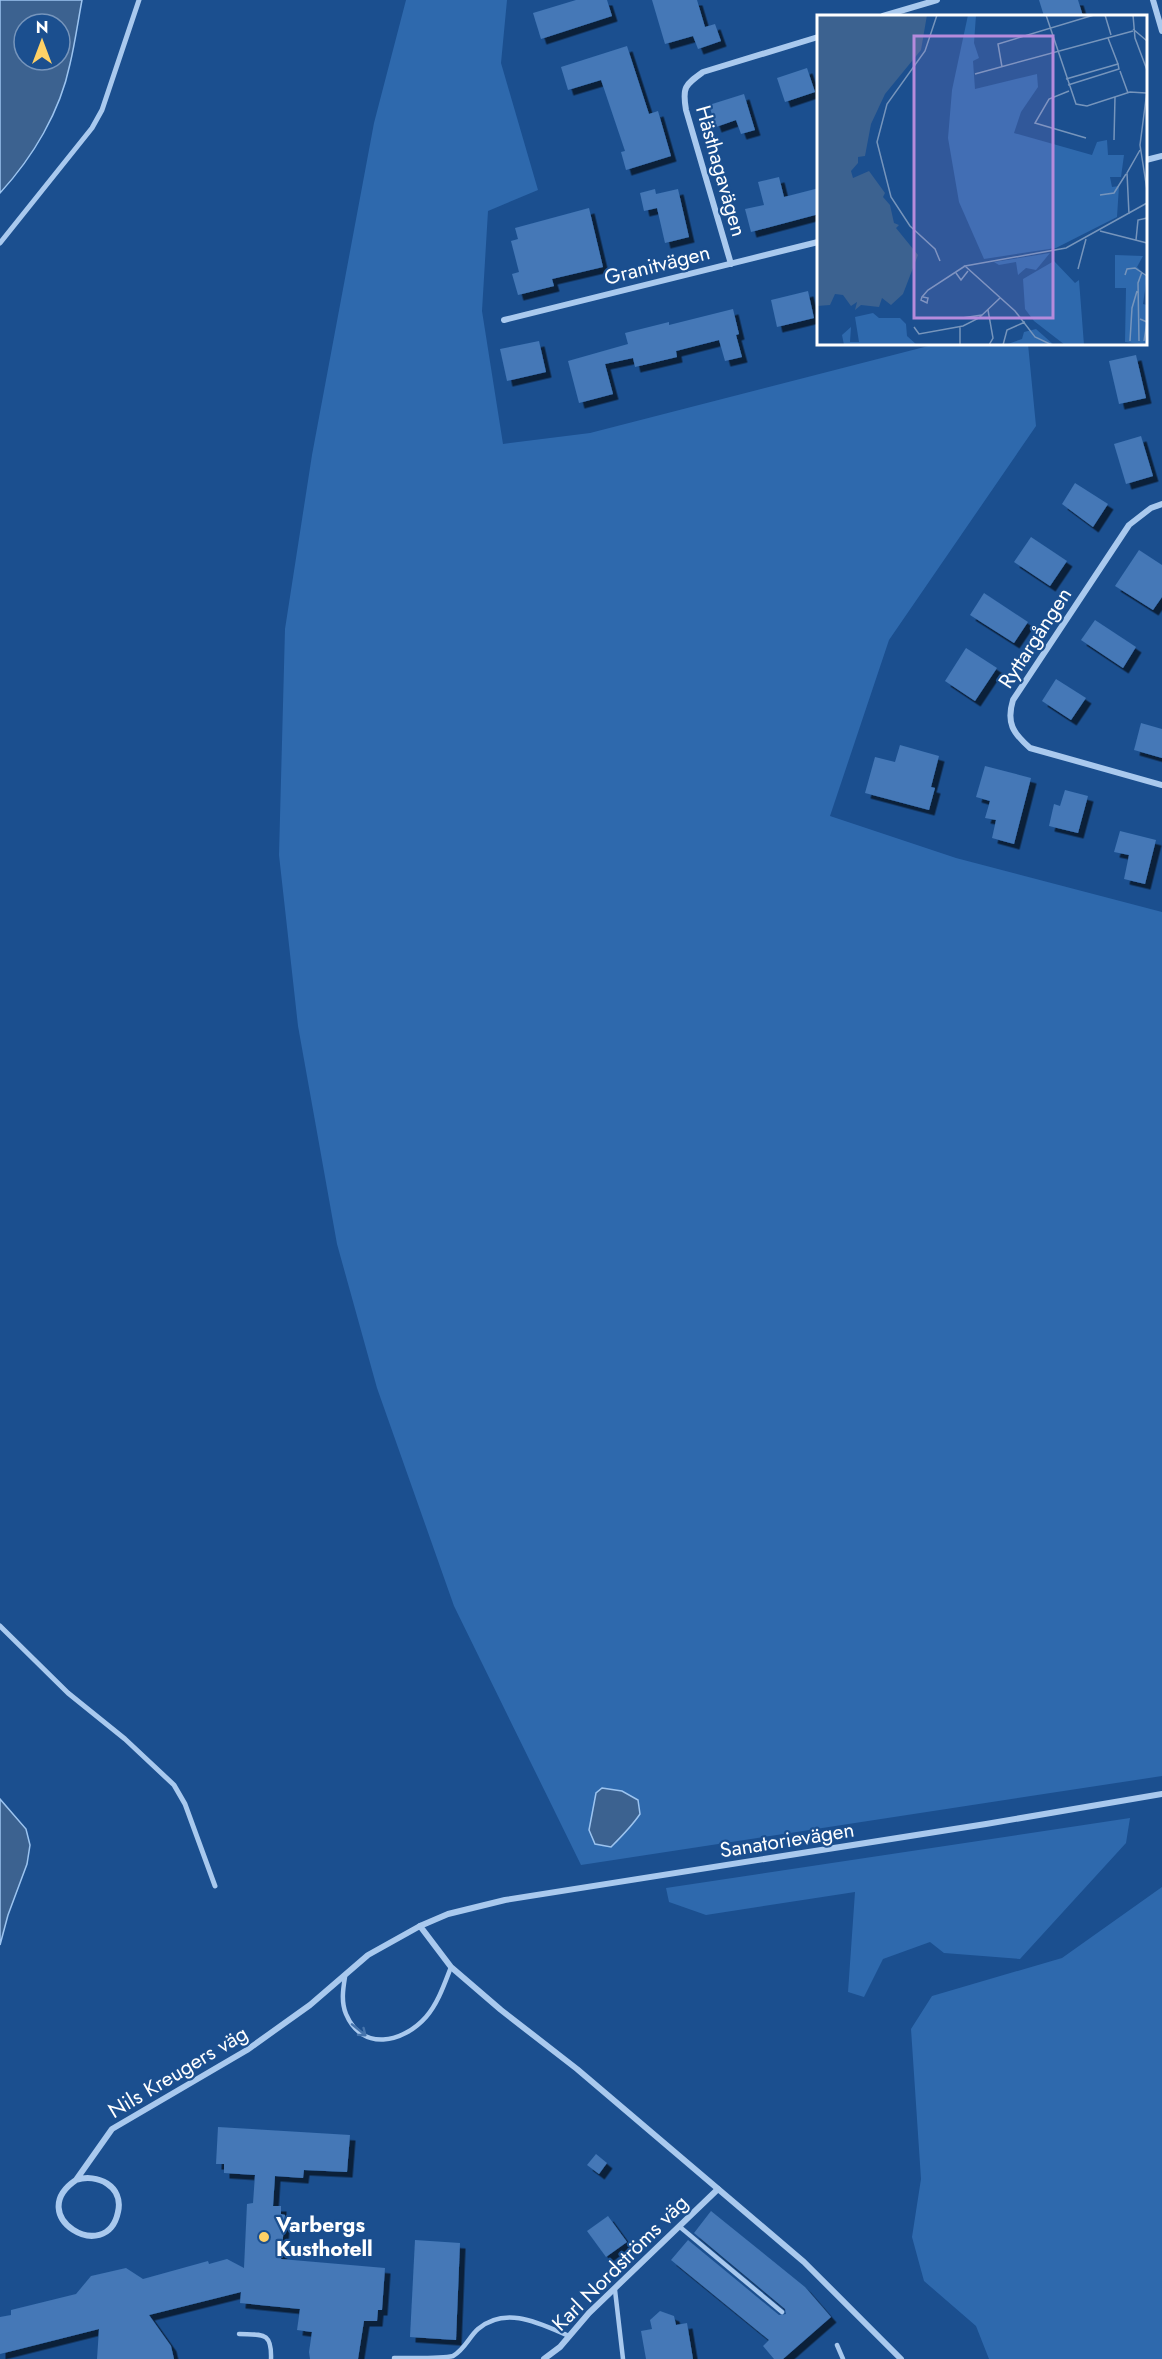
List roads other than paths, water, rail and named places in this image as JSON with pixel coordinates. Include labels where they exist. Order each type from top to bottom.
[{"type":"street","points":[[0,243],[92,128],[102,110],[139,0]]},
{"type":"street","points":[[886,15],[937,0]]},
{"type":"street","points":[[1153,0],[1162,31]]},
{"type":"street","name":"Hästhagavägen","points":[[731,264],[686,110],[683,94],[687,83],[703,72],[817,37]]},
{"type":"street","points":[[1147,160],[1162,156]]},
{"type":"street","name":"Granitvägen","points":[[504,320],[817,242]]},
{"type":"street","name":"Ryttargången","points":[[1162,504],[1145,511],[1129,525],[1013,700],[1009,714],[1011,726],[1018,738],[1030,748],[1162,786]]},
{"type":"street","points":[[0,1626],[68,1694],[125,1739],[174,1785],[185,1804],[215,1886]]},
{"type":"street","name":"Sanatorievägen","points":[[310,2005],[368,1955],[420,1926],[448,1914],[505,1900],[1162,1794]]},
{"type":"street","points":[[420,1926],[451,1967],[501,2010],[586,2076],[804,2262],[902,2359]]},
{"type":"street","name":"Nils Kreugers väg","points":[[76,2180],[95,2177],[105,2181],[117,2195],[119,2211],[114,2223],[107,2230],[96,2235],[77,2234],[61,2217],[59,2206],[61,2196],[68,2185],[76,2180],[112,2129],[248,2050],[310,2005]]},
{"type":"street","name":"Karl Nordströms väg","points":[[544,2359],[718,2189]]},
{"type":"lane","points":[[345,1977],[344,2006],[351,2023],[376,2040],[390,2040],[401,2037],[426,2018],[436,2003],[451,1967]]},
{"type":"lane","points":[[680,2227],[782,2312]]},
{"type":"lane","points":[[615,2290],[623,2359]]},
{"type":"lane","points":[[394,2358],[451,2357],[461,2350],[476,2330],[485,2324],[509,2317],[533,2322],[569,2336]]},
{"type":"lane","points":[[239,2334],[264,2336],[270,2340],[271,2359]]},
{"type":"lane","points":[[837,2345],[843,2359]]},
{"type":"place","name":"Varbergs Kusthotell","points":[[264,2237]]}]
